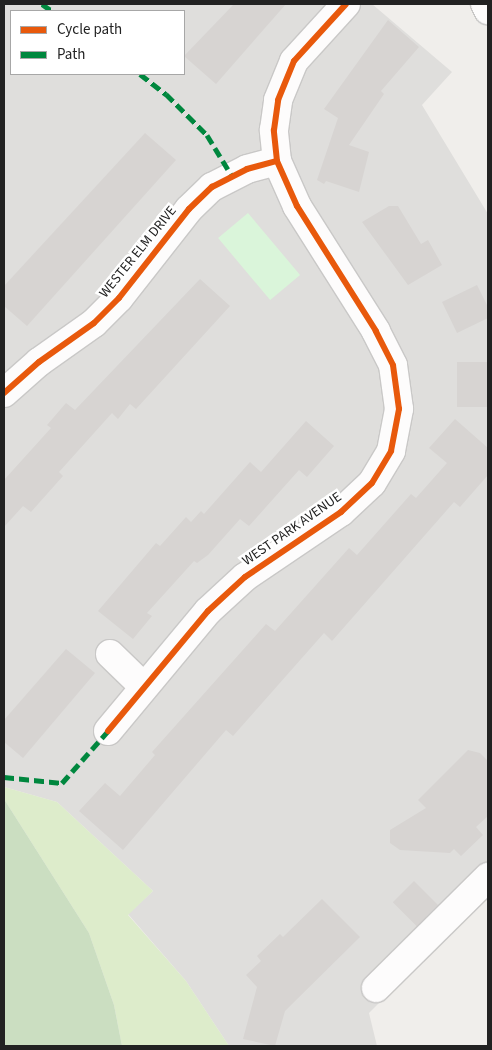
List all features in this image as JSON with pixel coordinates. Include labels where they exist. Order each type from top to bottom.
[{"type":"street","name":"WEST PARK AVENUE","points":[[108,730],[208,611],[245,577],[342,512],[372,483],[391,451],[399,409],[393,365],[376,331],[297,206],[277,161],[274,130],[278,100],[294,61],[346,4]]},
{"type":"street","points":[[485,4],[488,10]]},
{"type":"street","name":"WESTER ELM DRIVE","points":[[4,393],[39,362],[94,323],[119,298],[189,209],[212,187],[247,169],[277,161]]},
{"type":"street","points":[[110,654],[144,687]]},
{"type":"street","points":[[376,988],[488,877]]},
{"type":"shaded area","points":[[4,4],[372,4],[452,72],[422,105],[488,214],[488,894],[369,1013],[377,1046],[229,1046],[186,981],[128,914],[153,891],[57,802],[4,787]]},
{"type":"green space","points":[[248,213],[300,275],[270,300],[218,238]]},
{"type":"green space","points":[[4,787],[57,802],[153,891],[128,915],[186,981],[229,1046],[122,1046],[114,1005],[89,933],[4,799]]},
{"type":"green space","points":[[4,799],[89,933],[114,1005],[122,1046],[4,1046]]},
{"type":"building","points":[[234,4],[286,4],[216,84],[185,55]]},
{"type":"building","points":[[388,20],[419,47],[381,91],[384,94],[349,145],[369,152],[359,192],[326,181],[324,184],[317,180],[338,118],[324,109]]},
{"type":"building","points":[[145,133],[176,160],[27,326],[4,306],[4,286]]},
{"type":"building","points":[[389,206],[398,206],[421,244],[428,240],[442,265],[408,285],[362,222]]},
{"type":"building","points":[[200,279],[230,306],[136,409],[130,404],[118,419],[112,413],[59,472],[63,476],[31,512],[23,506],[4,527],[4,480],[51,428],[47,425],[66,403],[75,410]]},
{"type":"building","points":[[477,285],[488,307],[488,318],[457,333],[442,302]]},
{"type":"building","points":[[457,362],[488,362],[488,407],[457,407]]},
{"type":"building","points":[[455,419],[488,448],[488,475],[460,507],[454,502],[332,641],[324,633],[233,736],[226,730],[123,850],[79,811],[105,783],[120,796],[155,755],[152,752],[266,624],[275,631],[349,548],[357,555],[411,494],[416,498],[447,463],[429,448]]},
{"type":"building","points":[[306,421],[334,446],[307,477],[299,470],[249,526],[240,519],[208,555],[197,563],[194,561],[147,613],[152,616],[133,639],[98,611],[156,543],[160,546],[186,517],[191,522],[201,511],[204,514],[250,462],[261,472]]},
{"type":"building","points":[[66,649],[95,673],[23,758],[4,742],[4,720]]},
{"type":"building","points":[[468,750],[480,753],[488,761],[488,816],[476,827],[483,835],[461,856],[454,849],[450,853],[400,850],[390,843],[390,830],[426,808],[418,800]]},
{"type":"building","points":[[414,881],[438,905],[417,926],[393,902]]},
{"type":"building","points":[[322,899],[360,937],[285,1011],[275,1046],[243,1039],[257,987],[246,975],[261,961],[257,956],[280,934],[283,937]]},
{"type":"marked path","points":[[42,4],[51,10]]},
{"type":"marked path","points":[[141,75],[166,94],[207,135],[232,176]]},
{"type":"marked path","points":[[4,777],[62,783],[108,731]]},
{"type":"cycle path","points":[[108,731],[208,611],[245,577],[341,512],[372,483],[391,451],[399,409],[393,365],[376,331],[297,206],[277,161],[274,130],[278,100],[294,61],[346,4]]},
{"type":"cycle path","points":[[4,393],[39,362],[94,323],[119,298],[189,209],[212,187],[247,169],[277,161]]}]
